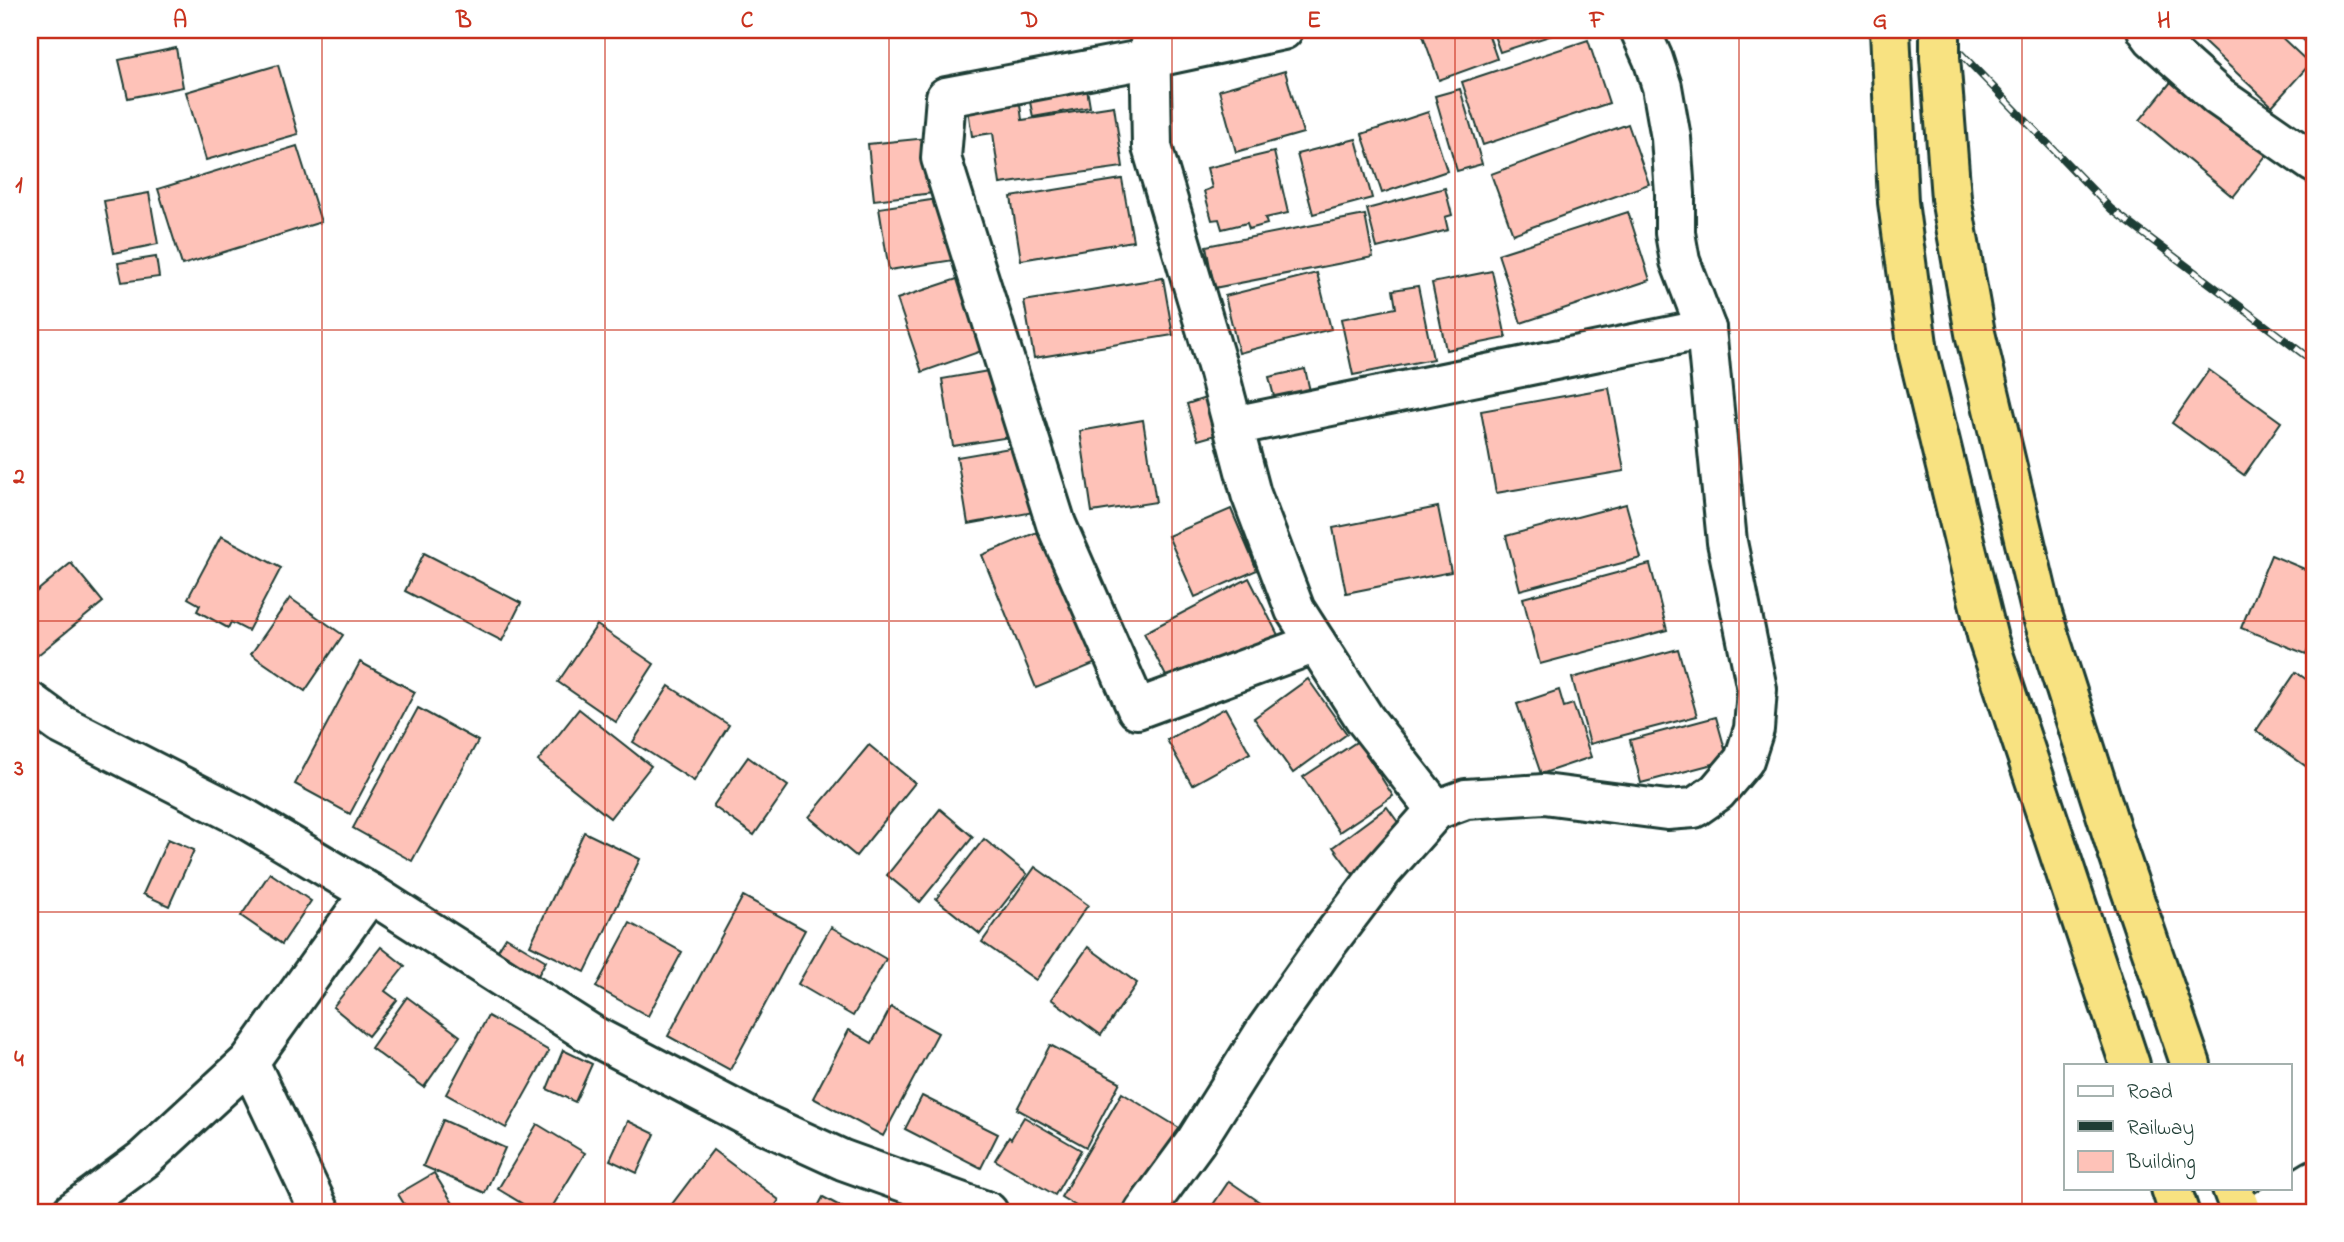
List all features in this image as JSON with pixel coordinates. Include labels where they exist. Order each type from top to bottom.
[{"type":"highway","points":[[1891,41],[1898,202],[1918,352],[1988,639],[2130,1064]]},
{"type":"highway","points":[[1940,43],[1951,198],[1975,333],[2042,614],[2119,855],[2191,1064]]},
{"type":"highway","points":[[2172,1190],[2179,1212]]},
{"type":"highway","points":[[2233,1190],[2241,1212]]},
{"type":"street","points":[[1283,30],[1151,44],[946,97],[941,158],[1056,524],[1137,709],[1316,643]]},
{"type":"street","points":[[1144,1212],[1196,1141],[1266,1030],[1326,944],[1382,871],[1436,810],[1466,799],[1544,794],[1667,810],[1694,808],[1717,792],[1744,760],[1754,729],[1757,689],[1727,542],[1706,329],[1680,261],[1675,233],[1671,138],[1662,86],[1640,30]]},
{"type":"street","points":[[2147,30],[2219,97],[2314,163]]},
{"type":"street","points":[[1151,44],[1152,147],[1251,495],[1294,610],[1365,719],[1436,810]]},
{"type":"street","points":[[1233,426],[1706,329]]},
{"type":"street","points":[[30,702],[45,730],[246,819],[594,1036],[738,1111],[843,1160],[988,1212]]},
{"type":"street","points":[[72,1212],[144,1159],[249,1062],[370,894]]},
{"type":"street","points":[[249,1062],[320,1212]]},
{"type":"street","points":[[2262,1212],[2314,1180]]},
{"type":"building","points":[[1421,30],[1487,30],[1497,59],[1439,80]]},
{"type":"building","points":[[1492,30],[1568,30],[1500,52]]},
{"type":"building","points":[[2191,30],[2274,30],[2310,64],[2272,106]]},
{"type":"building","points":[[2293,30],[2314,30],[2314,50]]},
{"type":"building","points":[[1588,40],[1609,103],[1483,145],[1462,82]]},
{"type":"building","points":[[176,48],[183,87],[128,98],[119,60]]},
{"type":"building","points":[[278,65],[298,134],[206,160],[186,92]]},
{"type":"building","points":[[1285,71],[1303,133],[1236,152],[1219,90]]},
{"type":"building","points":[[2179,72],[2272,148],[2233,197],[2140,120]]},
{"type":"building","points":[[1086,83],[1090,107],[1033,117],[1028,92]]},
{"type":"building","points":[[1460,89],[1482,164],[1457,171],[1435,96]]},
{"type":"building","points":[[1019,96],[1022,120],[1114,106],[1123,167],[1000,184],[993,133],[972,136],[967,103]]},
{"type":"building","points":[[1428,112],[1447,171],[1382,193],[1362,134]]},
{"type":"building","points":[[1628,124],[1649,184],[1513,234],[1491,174]]},
{"type":"building","points":[[927,138],[933,193],[874,200],[868,144]]},
{"type":"building","points":[[1356,139],[1372,198],[1313,214],[1297,154]]},
{"type":"building","points":[[297,146],[321,222],[182,265],[158,189]]},
{"type":"building","points":[[1274,152],[1288,213],[1265,218],[1267,224],[1249,229],[1247,223],[1222,229],[1219,219],[1212,220],[1204,191],[1212,188],[1207,168]]},
{"type":"building","points":[[1122,179],[1133,241],[1021,260],[1011,197]]},
{"type":"building","points":[[1445,188],[1452,215],[1445,217],[1448,230],[1377,248],[1367,209]]},
{"type":"building","points":[[149,193],[158,244],[114,253],[104,201]]},
{"type":"building","points":[[944,198],[954,260],[889,270],[879,208]]},
{"type":"building","points":[[1628,212],[1650,280],[1521,323],[1498,254]]},
{"type":"building","points":[[1365,215],[1373,257],[1214,288],[1206,246]]},
{"type":"building","points":[[156,257],[159,277],[122,282],[118,263]]},
{"type":"building","points":[[1492,271],[1506,338],[1446,350],[1432,283]]},
{"type":"building","points":[[1317,273],[1331,329],[1239,353],[1225,296]]},
{"type":"building","points":[[966,276],[990,348],[922,372],[897,299]]},
{"type":"building","points":[[1163,278],[1173,335],[1034,358],[1024,301]]},
{"type":"building","points":[[1418,286],[1433,359],[1353,375],[1341,319],[1396,308],[1393,290]]},
{"type":"building","points":[[1000,369],[1010,437],[953,446],[942,379]]},
{"type":"building","points":[[1305,369],[1312,400],[1277,408],[1269,377]]},
{"type":"building","points":[[2209,370],[2281,422],[2244,475],[2172,423]]},
{"type":"building","points":[[1609,388],[1624,471],[1496,493],[1481,411]]},
{"type":"building","points":[[1215,395],[1226,432],[1198,440],[1187,404]]},
{"type":"building","points":[[1143,420],[1156,502],[1092,512],[1080,431]]},
{"type":"building","points":[[1028,445],[1039,511],[968,524],[957,457]]},
{"type":"building","points":[[1626,504],[1641,558],[1520,590],[1506,536]]},
{"type":"building","points":[[1438,507],[1451,572],[1346,593],[1333,528]]},
{"type":"building","points":[[1231,509],[1257,570],[1195,597],[1168,536]]},
{"type":"building","points":[[1047,528],[1101,661],[1036,688],[982,555]]},
{"type":"building","points":[[221,536],[281,568],[248,631],[231,622],[228,628],[197,611],[200,605],[188,598]]},
{"type":"building","points":[[424,553],[521,603],[502,641],[405,591]]},
{"type":"building","points":[[2271,555],[2314,573],[2314,633],[2306,654],[2241,628]]},
{"type":"building","points":[[71,563],[103,602],[33,659],[30,656],[30,597]]},
{"type":"building","points":[[1650,564],[1667,630],[1540,664],[1523,598]]},
{"type":"building","points":[[1249,578],[1278,635],[1173,690],[1144,633]]},
{"type":"building","points":[[290,598],[343,635],[305,691],[251,654]]},
{"type":"building","points":[[597,625],[654,664],[616,722],[558,682]]},
{"type":"building","points":[[1678,649],[1697,716],[1590,744],[1572,678]]},
{"type":"building","points":[[360,662],[415,692],[350,814],[295,784]]},
{"type":"building","points":[[2296,672],[2314,685],[2314,772],[2256,731]]},
{"type":"building","points":[[1308,679],[1347,734],[1293,773],[1254,718]]},
{"type":"building","points":[[669,686],[729,725],[694,781],[633,742]]},
{"type":"building","points":[[1559,690],[1564,707],[1573,704],[1591,757],[1541,774],[1517,704]]},
{"type":"building","points":[[418,708],[478,741],[412,861],[353,828]]},
{"type":"building","points":[[1225,708],[1250,753],[1192,785],[1167,740]]},
{"type":"building","points":[[579,709],[651,766],[610,818],[538,761]]},
{"type":"building","points":[[1716,717],[1728,760],[1641,783],[1630,740]]},
{"type":"building","points":[[1358,741],[1393,796],[1339,832],[1303,777]]},
{"type":"building","points":[[869,745],[915,783],[856,856],[809,817]]},
{"type":"building","points":[[748,757],[788,786],[754,835],[713,806]]},
{"type":"building","points":[[1387,807],[1407,835],[1353,874],[1333,847]]},
{"type":"building","points":[[940,809],[973,837],[920,902],[887,875]]},
{"type":"building","points":[[584,832],[640,859],[585,972],[530,945]]},
{"type":"building","points":[[168,839],[194,850],[169,906],[143,894]]},
{"type":"building","points":[[984,839],[1027,874],[980,934],[936,899]]},
{"type":"building","points":[[1035,867],[1088,905],[1036,980],[982,942]]},
{"type":"building","points":[[270,873],[311,901],[282,944],[241,916]]},
{"type":"building","points":[[743,896],[805,930],[730,1070],[668,1036]]},
{"type":"building","points":[[630,923],[682,952],[648,1016],[596,987]]},
{"type":"building","points":[[831,927],[886,959],[853,1016],[798,984]]},
{"type":"building","points":[[506,937],[546,961],[531,988],[490,963]]},
{"type":"building","points":[[381,947],[405,966],[385,991],[397,1000],[368,1036],[333,1007]]},
{"type":"building","points":[[1088,947],[1137,983],[1101,1035],[1051,999]]},
{"type":"building","points":[[407,997],[460,1036],[424,1087],[371,1048]]},
{"type":"building","points":[[891,1007],[938,1033],[883,1136],[813,1098],[849,1030],[872,1043]]},
{"type":"building","points":[[488,1016],[549,1051],[506,1128],[446,1094]]},
{"type":"building","points":[[1050,1045],[1120,1082],[1086,1147],[1017,1109]]},
{"type":"building","points":[[563,1050],[592,1064],[575,1102],[547,1089]]},
{"type":"building","points":[[1122,1093],[1181,1129],[1131,1212],[1086,1212],[1061,1197]]},
{"type":"building","points":[[922,1096],[998,1134],[981,1168],[905,1129]]},
{"type":"building","points":[[1024,1117],[1081,1150],[1055,1195],[995,1160]]},
{"type":"building","points":[[443,1120],[505,1148],[485,1193],[423,1166]]},
{"type":"building","points":[[628,1121],[655,1134],[637,1173],[610,1160]]},
{"type":"building","points":[[537,1124],[585,1153],[549,1212],[536,1212],[498,1189]]},
{"type":"building","points":[[713,1150],[779,1200],[771,1212],[666,1212]]},
{"type":"building","points":[[434,1173],[454,1205],[441,1212],[409,1212],[398,1194]]},
{"type":"building","points":[[1229,1181],[1274,1212],[1208,1212]]},
{"type":"building","points":[[823,1197],[851,1212],[815,1212]]},
{"type":"railway","points":[[1938,30],[2111,209],[2314,362]]}]
